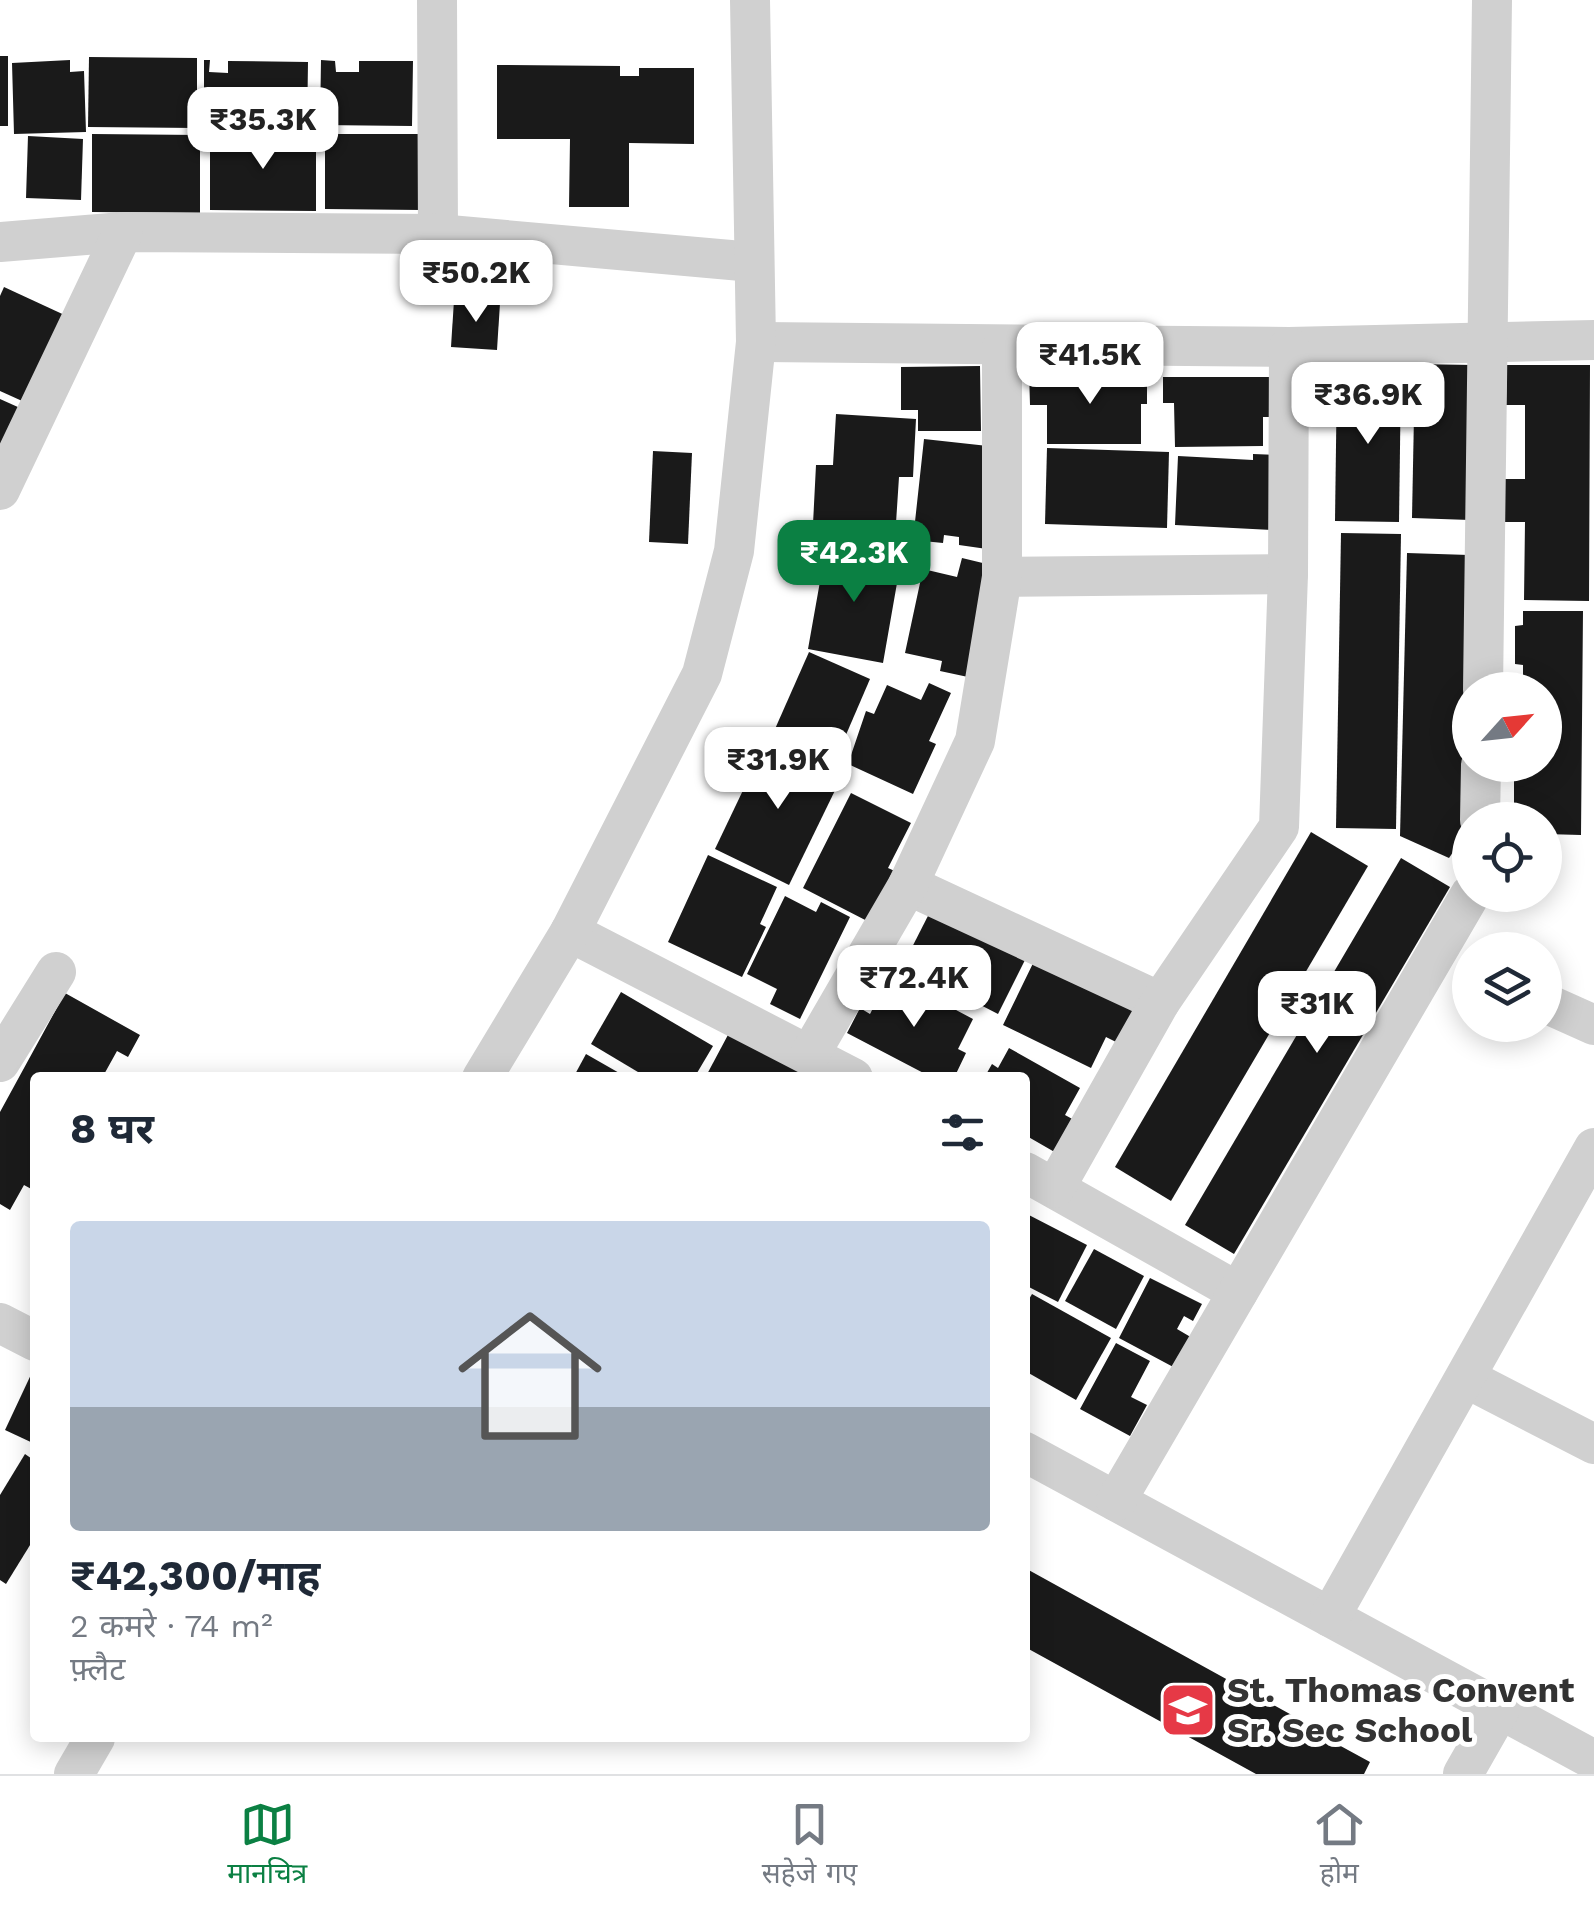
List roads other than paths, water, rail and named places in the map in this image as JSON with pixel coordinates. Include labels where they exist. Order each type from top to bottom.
[{"type":"street","points":[[437,0],[438,234]]},
{"type":"street","points":[[486,1072],[570,932],[702,674],[734,551],[756,342],[750,0]]},
{"type":"street","points":[[1483,672],[1492,0]]},
{"type":"street","points":[[0,490],[122,232]]},
{"type":"street","points":[[0,242],[122,232],[438,234],[753,262]]},
{"type":"street","points":[[756,342],[1002,348],[1594,340]]},
{"type":"street","points":[[1238,1292],[1040,1180],[1279,827],[1288,574],[1289,347]]},
{"type":"street","points":[[810,1054],[908,886],[976,740],[1002,576],[1002,348]]},
{"type":"street","points":[[1002,576],[1288,574]]},
{"type":"street","points":[[908,886],[1160,1002]]},
{"type":"street","points":[[570,932],[842,1072]]},
{"type":"street","points":[[1116,1501],[1238,1292],[1452,963]]},
{"type":"street","points":[[0,1062],[56,972]]},
{"type":"street","points":[[1562,1011],[1594,1025]]},
{"type":"street","points":[[1330,1617],[1594,1148]]},
{"type":"street","points":[[0,1323],[30,1338]]},
{"type":"street","points":[[1466,1378],[1594,1444]]},
{"type":"street","points":[[1030,1455],[1594,1760]]},
{"type":"street","points":[[1464,1774],[1500,1709]]},
{"type":"street","points":[[74,1774],[94,1742]]},
{"type":"place","name":"St. Thomas Convent Sr. Sec School","points":[[1188,1710]]}]
